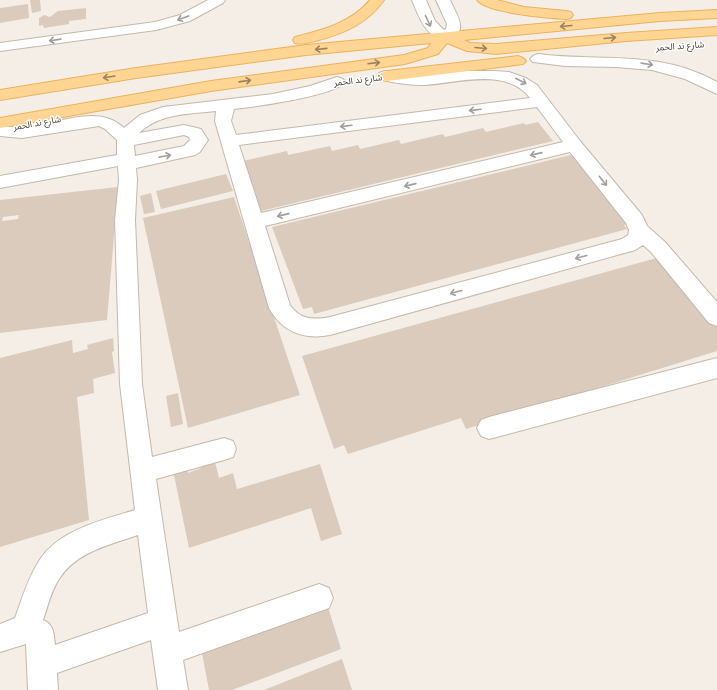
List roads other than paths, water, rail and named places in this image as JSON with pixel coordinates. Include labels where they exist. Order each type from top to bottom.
[{"type":"main road","points":[[136,73],[203,56],[321,35],[358,19],[377,0]]},
{"type":"main road","points":[[484,0],[515,10],[541,14],[567,15],[717,8]]},
{"type":"main road","points":[[0,95],[136,73],[306,50],[660,17],[717,14]]},
{"type":"main road","points":[[444,36],[467,47],[496,49],[626,37],[717,31]]},
{"type":"main road","points":[[0,123],[219,85],[405,59],[433,52],[444,36]]},
{"type":"main road","name":"شارع ند الحمر","points":[[0,130],[117,110],[231,94],[538,59],[717,44]]},
{"type":"street","points":[[0,47],[156,26],[185,18],[218,0]]},
{"type":"street","points":[[419,0],[431,27],[436,32],[444,36],[453,31],[454,24],[443,0]]},
{"type":"street","points":[[538,59],[567,62],[641,63],[684,73],[717,89]]},
{"type":"street","points":[[385,76],[416,80],[496,75],[510,76],[527,84],[635,220],[639,230],[658,247],[717,317]]},
{"type":"street","points":[[126,151],[139,123],[156,114],[297,94],[337,82]]},
{"type":"street","points":[[229,141],[541,102]]},
{"type":"street","points":[[228,104],[223,118],[280,308],[284,315],[299,326],[320,328],[628,245],[637,239],[639,230]]},
{"type":"street","points":[[0,130],[22,133],[100,121],[111,125],[126,151],[128,180],[125,220],[129,345],[133,405],[173,690]]},
{"type":"street","points":[[253,222],[574,145]]},
{"type":"street","points":[[0,182],[126,151]]},
{"type":"street","points":[[489,428],[717,368]]},
{"type":"street","points":[[142,471],[224,449]]},
{"type":"street","points":[[12,634],[49,571],[62,554],[78,543],[148,520]]},
{"type":"street","points":[[168,651],[319,598]]},
{"type":"street","points":[[12,634],[31,628],[40,634],[42,677],[163,622]]}]
